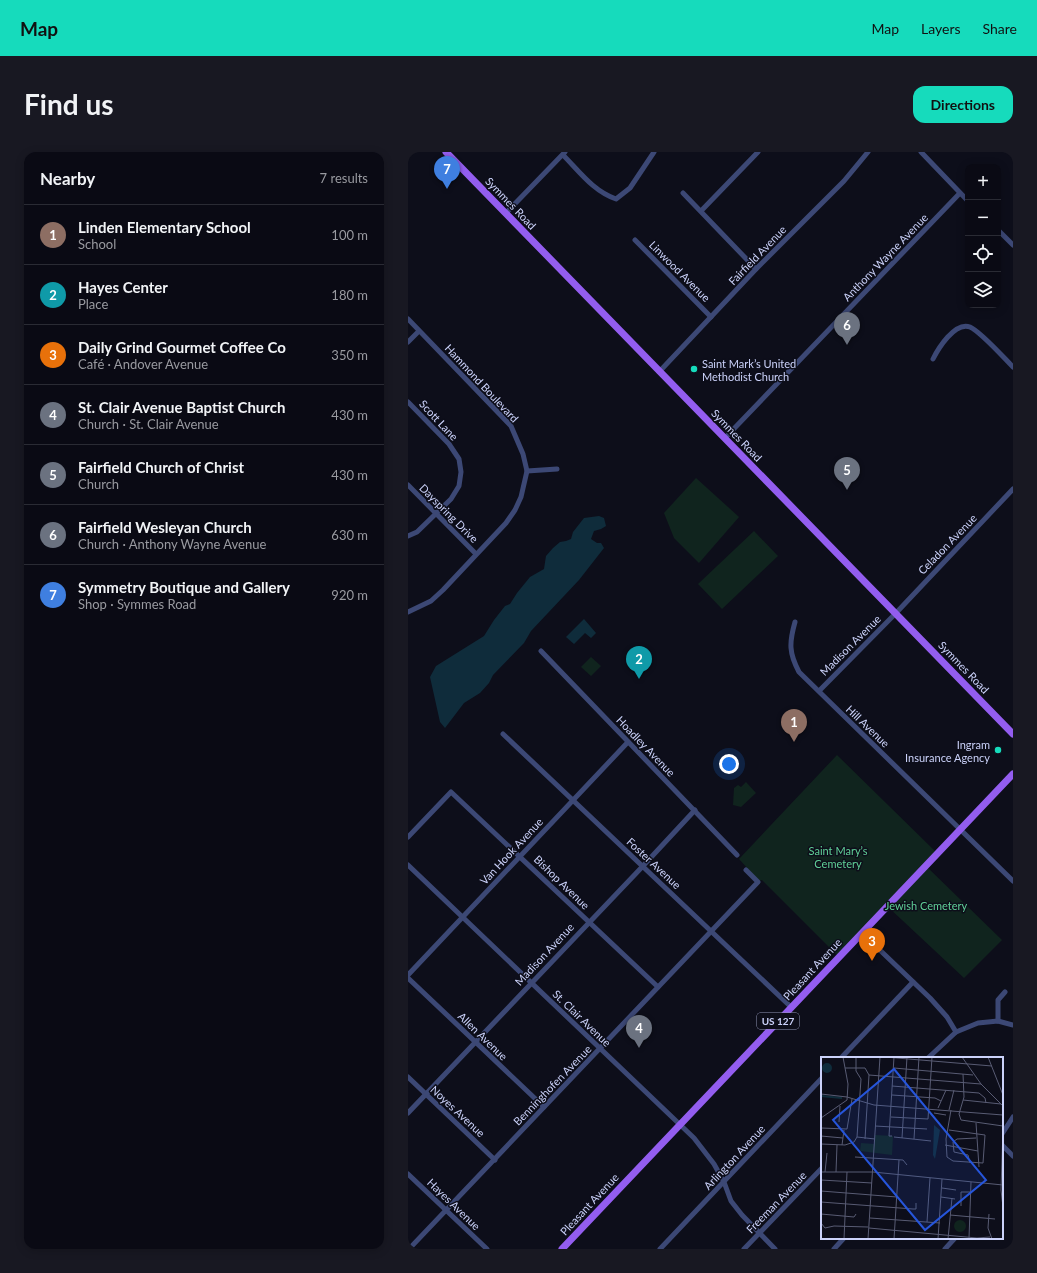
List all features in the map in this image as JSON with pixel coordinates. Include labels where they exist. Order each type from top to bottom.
[{"type":"main road","name":"Symmes Road","points":[[446,152],[1013,734]]},
{"type":"main road","name":"Pleasant Avenue","points":[[562,1249],[960,828],[1013,774]]},
{"type":"street","points":[[506,213],[564,153],[596,189],[616,199],[630,188],[654,152]]},
{"type":"street","points":[[702,211],[758,152]]},
{"type":"street","name":"Fairfield Avenue","points":[[659,372],[756,269],[844,181],[868,152]]},
{"type":"street","points":[[921,152],[965,197]]},
{"type":"street","points":[[683,193],[702,211],[756,269]]},
{"type":"street","name":"Anthony Wayne Avenue","points":[[725,438],[960,193]]},
{"type":"street","points":[[1001,233],[1013,245]]},
{"type":"street","name":"Linwood Avenue","points":[[635,240],[711,317]]},
{"type":"street","name":"Hammond Boulevard","points":[[408,319],[511,426],[523,454],[527,471],[521,497],[515,510],[506,523],[431,601],[408,612]]},
{"type":"street","points":[[933,359],[938,350],[954,331],[963,326],[969,327],[981,336],[1013,367]]},
{"type":"street","points":[[408,342],[419,331]]},
{"type":"street","name":"Scott Lane","points":[[408,402],[449,444],[459,459],[461,472],[460,486],[451,499],[417,532],[408,536]]},
{"type":"street","points":[[527,471],[557,470]]},
{"type":"street","name":"Dayspring Drive","points":[[408,485],[476,554]]},
{"type":"street","name":"Celadon Avenue","points":[[896,613],[1013,489]]},
{"type":"street","name":"Madison Avenue","points":[[819,691],[896,613]]},
{"type":"street","name":"Hill Avenue","points":[[795,622],[791,638],[791,656],[799,672],[1013,881]]},
{"type":"street","name":"Hoadley Avenue","points":[[541,651],[737,855]]},
{"type":"street","name":"Foster Avenue","points":[[503,734],[791,1007]]},
{"type":"street","name":"Van Hook Avenue","points":[[408,975],[628,742]]},
{"type":"street","name":"Bishop Avenue","points":[[408,837],[451,792],[658,987]]},
{"type":"street","name":"Madison Avenue","points":[[408,1113],[695,810]]},
{"type":"street","name":"St. Clair Avenue","points":[[408,865],[694,1138],[707,1154],[724,1182],[731,1201],[742,1216],[775,1249]]},
{"type":"street","name":"Benninghofen Avenue","points":[[409,1249],[758,882],[746,870]]},
{"type":"street","points":[[862,932],[930,998],[943,1012],[956,1032]]},
{"type":"street","name":"Allen Avenue","points":[[408,978],[544,1107]]},
{"type":"street","points":[[842,1057],[913,982]]},
{"type":"street","points":[[998,1020],[998,1000],[1005,992]]},
{"type":"street","points":[[929,1057],[956,1032],[978,1023],[998,1020],[1013,1025]]},
{"type":"street","name":"Noyes Avenue","points":[[408,1077],[495,1160]]},
{"type":"street","name":"Arlington Avenue","points":[[660,1249],[821,1079]]},
{"type":"street","points":[[1003,1132],[1013,1117]]},
{"type":"street","points":[[1003,1146],[1013,1156]]},
{"type":"street","name":"Freeman Avenue","points":[[744,1249],[821,1169]]},
{"type":"street","name":"Hayes Avenue","points":[[408,1174],[487,1249]]},
{"type":"street","points":[[834,1249],[843,1239]]},
{"type":"street","points":[[944,1249],[954,1239]]},
{"type":"green space","points":[[696,478],[739,517],[699,563],[674,538],[664,513]]},
{"type":"green space","points":[[754,531],[778,556],[722,609],[698,584]]},
{"type":"green space","points":[[591,657],[601,666],[591,676],[581,667]]},
{"type":"green space","name":"Saint Mary’s Cemetery","points":[[837,755],[937,853],[926,866],[1002,940],[964,978],[887,906],[839,957],[762,880],[759,881],[739,859]]},
{"type":"green space","points":[[746,782],[756,793],[741,807],[733,805],[734,788],[738,785],[741,787]]},
{"type":"water","points":[[599,516],[604,518],[606,526],[594,531],[591,539],[597,543],[601,543],[604,548],[579,580],[531,631],[524,643],[493,675],[489,683],[480,693],[464,703],[445,728],[440,722],[430,677],[436,666],[484,636],[494,620],[505,606],[510,604],[530,577],[544,569],[546,556],[553,548],[560,542],[571,539],[573,532],[584,518]]},
{"type":"water","points":[[584,619],[596,633],[591,638],[585,633],[574,644],[566,637]]},
{"type":"place","name":"Symmetry Boutique and Gallery","points":[[447,189]]},
{"type":"place","name":"Fairfield Wesleyan Church","points":[[847,345]]},
{"type":"place","name":"Saint Mark’s United Methodist Church","points":[[694,369]]},
{"type":"place","name":"Fairfield Church of Christ","points":[[847,490]]},
{"type":"place","name":"Hayes Center","points":[[639,679]]},
{"type":"place","name":"Linden Elementary School","points":[[794,742]]},
{"type":"place","name":"Ingram Insurance Agency","points":[[998,750]]},
{"type":"place","name":"Daily Grind Gourmet Coffee Co","points":[[872,961]]},
{"type":"place","name":"St. Clair Avenue Baptist Church","points":[[639,1048]]},
{"type":"park label","name":"Jewish Cemetery","points":[[926,905]]}]
